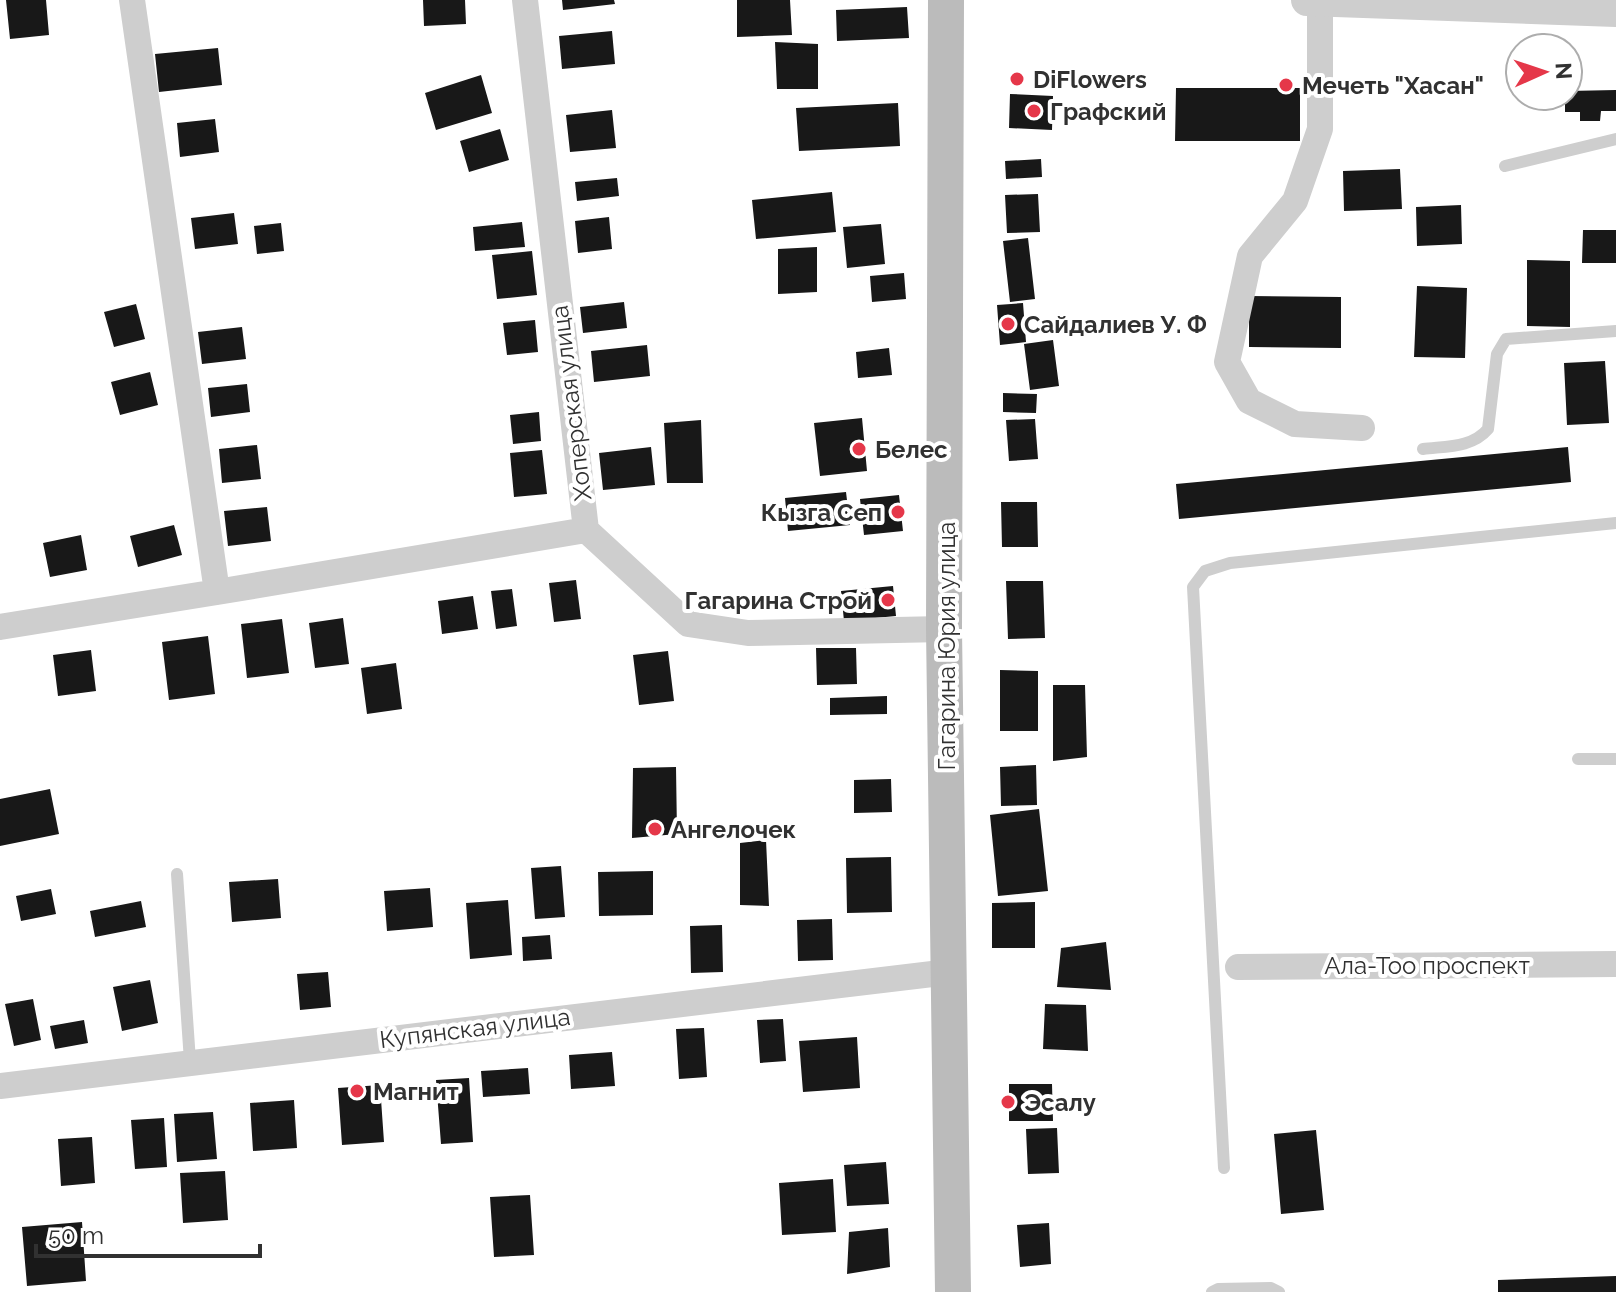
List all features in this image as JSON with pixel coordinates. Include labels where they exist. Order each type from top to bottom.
[{"type":"main road","name":"Гагарина Юрия улица","points":[[946,0],[944,629],[953,1292]]},
{"type":"street","points":[[132,0],[217,592]]},
{"type":"street","name":"Хоперская улица","points":[[0,627],[586,530],[525,0]]},
{"type":"street","points":[[1307,0],[1616,11]]},
{"type":"street","points":[[1320,0],[1320,129],[1295,201],[1250,256],[1227,362],[1249,401],[1272,413],[1295,424],[1362,428]]},
{"type":"street","points":[[586,530],[688,624],[748,633],[944,629]]},
{"type":"street","name":"Ала-Тоо проспект","points":[[1238,967],[1616,964]]},
{"type":"street","name":"Купянская улица","points":[[0,1086],[949,972]]},
{"type":"lane","points":[[1505,166],[1616,139]]},
{"type":"lane","points":[[1423,449],[1468,444],[1480,439],[1488,429],[1497,354],[1506,339],[1616,331]]},
{"type":"lane","points":[[1224,1168],[1193,587],[1205,571],[1230,563],[1616,523]]},
{"type":"lane","points":[[1578,759],[1616,759]]},
{"type":"lane","points":[[177,874],[190,1061]]},
{"type":"lane","points":[[1212,1292],[1218,1289],[1271,1288],[1279,1292]]},
{"type":"building","points":[[6,0],[46,0],[49,35],[10,39]]},
{"type":"building","points":[[423,0],[465,0],[466,24],[424,26]]},
{"type":"building","points":[[562,0],[614,0],[615,4],[563,10]]},
{"type":"building","points":[[737,0],[790,0],[792,35],[737,37]]},
{"type":"building","points":[[907,7],[909,38],[837,41],[836,10]]},
{"type":"building","points":[[612,31],[615,64],[562,69],[559,36]]},
{"type":"building","points":[[775,42],[818,44],[818,89],[777,89]]},
{"type":"building","points":[[218,48],[222,85],[159,92],[155,54]]},
{"type":"building","points":[[481,75],[492,113],[436,130],[425,93]]},
{"type":"building","points":[[1176,88],[1300,88],[1300,141],[1175,141]]},
{"type":"building","points":[[1616,90],[1616,111],[1601,111],[1600,121],[1580,121],[1580,112],[1584,112],[1584,91]]},
{"type":"building","points":[[1010,94],[1053,96],[1052,130],[1009,128]]},
{"type":"building","points":[[898,103],[900,146],[799,151],[796,108]]},
{"type":"building","points":[[612,110],[616,148],[570,152],[566,115]]},
{"type":"building","points":[[215,119],[219,152],[180,157],[177,123]]},
{"type":"building","points":[[500,129],[509,160],[469,172],[460,141]]},
{"type":"building","points":[[1041,159],[1042,177],[1006,179],[1005,161]]},
{"type":"building","points":[[1400,169],[1402,209],[1344,211],[1343,171]]},
{"type":"building","points":[[617,178],[619,196],[577,201],[575,182]]},
{"type":"building","points":[[832,192],[836,232],[756,239],[752,200]]},
{"type":"building","points":[[1038,194],[1040,232],[1007,233],[1005,195]]},
{"type":"building","points":[[1461,205],[1462,244],[1417,246],[1416,207]]},
{"type":"building","points":[[234,213],[238,244],[195,249],[191,218]]},
{"type":"building","points":[[609,217],[612,249],[578,253],[575,221]]},
{"type":"building","points":[[522,222],[525,247],[475,251],[473,227]]},
{"type":"building","points":[[281,223],[284,251],[257,254],[254,226]]},
{"type":"building","points":[[881,224],[885,264],[847,268],[843,227]]},
{"type":"building","points":[[1583,230],[1616,230],[1616,263],[1582,263]]},
{"type":"building","points":[[1028,238],[1035,299],[1010,302],[1003,241]]},
{"type":"building","points":[[817,247],[817,292],[778,294],[778,249]]},
{"type":"building","points":[[532,251],[537,295],[497,299],[492,255]]},
{"type":"building","points":[[1527,260],[1570,261],[1570,327],[1527,326]]},
{"type":"building","points":[[904,273],[906,299],[872,302],[870,276]]},
{"type":"building","points":[[1417,286],[1467,288],[1465,358],[1414,357]]},
{"type":"building","points":[[1249,296],[1341,297],[1341,348],[1249,347]]},
{"type":"building","points":[[624,302],[627,328],[583,333],[580,307]]},
{"type":"building","points":[[1023,303],[1026,342],[1000,345],[997,305]]},
{"type":"building","points":[[136,304],[145,339],[114,347],[104,312]]},
{"type":"building","points":[[535,320],[538,352],[507,355],[503,323]]},
{"type":"building","points":[[242,327],[246,359],[202,364],[198,332]]},
{"type":"building","points":[[1053,340],[1059,386],[1030,390],[1024,344]]},
{"type":"building","points":[[647,345],[650,376],[594,382],[591,351]]},
{"type":"building","points":[[889,348],[892,375],[858,378],[856,352]]},
{"type":"building","points":[[1605,361],[1609,423],[1567,425],[1564,363]]},
{"type":"building","points":[[150,372],[158,405],[120,415],[111,382]]},
{"type":"building","points":[[247,384],[250,412],[211,417],[208,388]]},
{"type":"building","points":[[1003,393],[1037,394],[1036,413],[1003,412]]},
{"type":"building","points":[[539,412],[541,441],[513,444],[510,415]]},
{"type":"building","points":[[862,418],[867,471],[820,476],[814,423]]},
{"type":"building","points":[[1035,419],[1038,459],[1009,461],[1006,420]]},
{"type":"building","points":[[701,420],[703,483],[667,483],[664,423]]},
{"type":"building","points":[[257,445],[261,479],[222,483],[219,449]]},
{"type":"building","points":[[651,447],[655,485],[603,490],[599,453]]},
{"type":"building","points":[[1568,447],[1571,482],[1179,519],[1176,484]]},
{"type":"building","points":[[542,450],[547,494],[514,497],[510,453]]},
{"type":"building","points":[[846,492],[850,525],[788,531],[785,498]]},
{"type":"building","points":[[899,495],[903,531],[864,535],[860,499]]},
{"type":"building","points":[[1001,502],[1037,502],[1038,547],[1002,547]]},
{"type":"building","points":[[267,507],[271,541],[228,546],[224,511]]},
{"type":"building","points":[[174,525],[182,555],[138,567],[130,536]]},
{"type":"building","points":[[81,535],[87,570],[50,577],[43,543]]},
{"type":"building","points":[[576,580],[581,619],[554,622],[549,583]]},
{"type":"building","points":[[1006,581],[1043,581],[1045,638],[1008,639]]},
{"type":"building","points":[[893,586],[896,616],[844,621],[841,591]]},
{"type":"building","points":[[512,589],[517,626],[496,629],[491,591]]},
{"type":"building","points":[[473,596],[478,629],[442,634],[438,601]]},
{"type":"building","points":[[343,618],[349,664],[315,668],[309,623]]},
{"type":"building","points":[[282,619],[289,673],[247,678],[241,624]]},
{"type":"building","points":[[208,636],[215,694],[169,700],[162,642]]},
{"type":"building","points":[[816,648],[856,648],[857,684],[817,685]]},
{"type":"building","points":[[91,650],[96,691],[58,696],[53,655]]},
{"type":"building","points":[[668,651],[674,701],[639,705],[633,655]]},
{"type":"building","points":[[396,663],[402,709],[367,714],[361,668]]},
{"type":"building","points":[[1000,670],[1038,671],[1038,731],[1000,731]]},
{"type":"building","points":[[1053,685],[1085,685],[1087,757],[1053,761]]},
{"type":"building","points":[[887,696],[887,714],[830,715],[830,698]]},
{"type":"building","points":[[1036,765],[1037,805],[1001,806],[1000,767]]},
{"type":"building","points":[[676,767],[677,834],[632,838],[633,768]]},
{"type":"building","points":[[891,779],[892,812],[854,813],[854,780]]},
{"type":"building","points":[[50,789],[59,834],[0,846],[0,799]]},
{"type":"building","points":[[1039,809],[1048,891],[998,896],[990,815]]},
{"type":"building","points":[[766,840],[769,906],[740,905],[740,843]]},
{"type":"building","points":[[891,857],[892,912],[847,913],[846,858]]},
{"type":"building","points":[[561,866],[565,917],[535,919],[531,868]]},
{"type":"building","points":[[653,871],[653,915],[599,916],[598,872]]},
{"type":"building","points":[[278,879],[281,918],[232,922],[229,882]]},
{"type":"building","points":[[430,888],[433,927],[387,931],[384,891]]},
{"type":"building","points":[[51,889],[56,914],[21,921],[16,896]]},
{"type":"building","points":[[508,900],[512,955],[470,959],[466,903]]},
{"type":"building","points":[[141,901],[146,927],[95,937],[90,911]]},
{"type":"building","points":[[1035,902],[1035,948],[992,948],[992,903]]},
{"type":"building","points":[[832,919],[833,960],[798,961],[797,920]]},
{"type":"building","points":[[722,925],[723,972],[691,973],[690,926]]},
{"type":"building","points":[[550,935],[552,959],[523,961],[522,937]]},
{"type":"building","points":[[1106,942],[1111,990],[1057,987],[1061,948]]},
{"type":"building","points":[[328,972],[331,1007],[300,1010],[297,974]]},
{"type":"building","points":[[150,980],[158,1023],[122,1031],[113,987]]},
{"type":"building","points":[[33,999],[41,1040],[14,1046],[5,1004]]},
{"type":"building","points":[[1045,1004],[1086,1005],[1088,1051],[1043,1049]]},
{"type":"building","points":[[783,1019],[786,1061],[760,1063],[757,1020]]},
{"type":"building","points":[[84,1020],[88,1043],[55,1049],[50,1026]]},
{"type":"building","points":[[704,1028],[707,1077],[679,1079],[676,1029]]},
{"type":"building","points":[[857,1037],[860,1088],[803,1092],[799,1041]]},
{"type":"building","points":[[612,1052],[615,1086],[571,1089],[569,1055]]},
{"type":"building","points":[[528,1068],[530,1094],[483,1097],[481,1071]]},
{"type":"building","points":[[469,1078],[473,1142],[441,1144],[436,1080]]},
{"type":"building","points":[[1009,1084],[1052,1084],[1053,1121],[1009,1121]]},
{"type":"building","points":[[380,1085],[384,1142],[342,1145],[338,1088]]},
{"type":"building","points":[[294,1100],[297,1148],[253,1151],[250,1103]]},
{"type":"building","points":[[213,1112],[217,1159],[177,1162],[174,1114]]},
{"type":"building","points":[[164,1118],[167,1167],[135,1169],[131,1120]]},
{"type":"building","points":[[1057,1128],[1059,1173],[1028,1174],[1026,1129]]},
{"type":"building","points":[[1316,1130],[1324,1210],[1281,1214],[1274,1134]]},
{"type":"building","points":[[92,1137],[95,1183],[61,1186],[58,1139]]},
{"type":"building","points":[[886,1162],[889,1204],[847,1206],[844,1165]]},
{"type":"building","points":[[225,1171],[228,1220],[183,1223],[180,1173]]},
{"type":"building","points":[[833,1179],[836,1232],[782,1235],[779,1183]]},
{"type":"building","points":[[530,1195],[534,1255],[494,1257],[490,1197]]},
{"type":"building","points":[[82,1222],[86,1281],[27,1286],[22,1227]]},
{"type":"building","points":[[1049,1223],[1051,1264],[1020,1267],[1017,1225]]},
{"type":"building","points":[[888,1228],[890,1267],[847,1274],[849,1232]]},
{"type":"building","points":[[1616,1276],[1616,1292],[1498,1292],[1498,1280]]},
{"type":"place","name":"DiFlowers","points":[[1017,79]]},
{"type":"place","name":"Мечеть \"Хасан\"","points":[[1286,85]]},
{"type":"place","name":"Графский","points":[[1034,111]]},
{"type":"place","name":"Сайдалиев У. Ф","points":[[1008,324]]},
{"type":"place","name":"Белес","points":[[859,449]]},
{"type":"place","name":"Кызга Сеп","points":[[898,512]]},
{"type":"place","name":"Гагарина Строй","points":[[888,600]]},
{"type":"place","name":"Ангелочек","points":[[655,829]]},
{"type":"place","name":"Магнит","points":[[357,1091]]},
{"type":"place","name":"Эсалу","points":[[1008,1102]]}]
